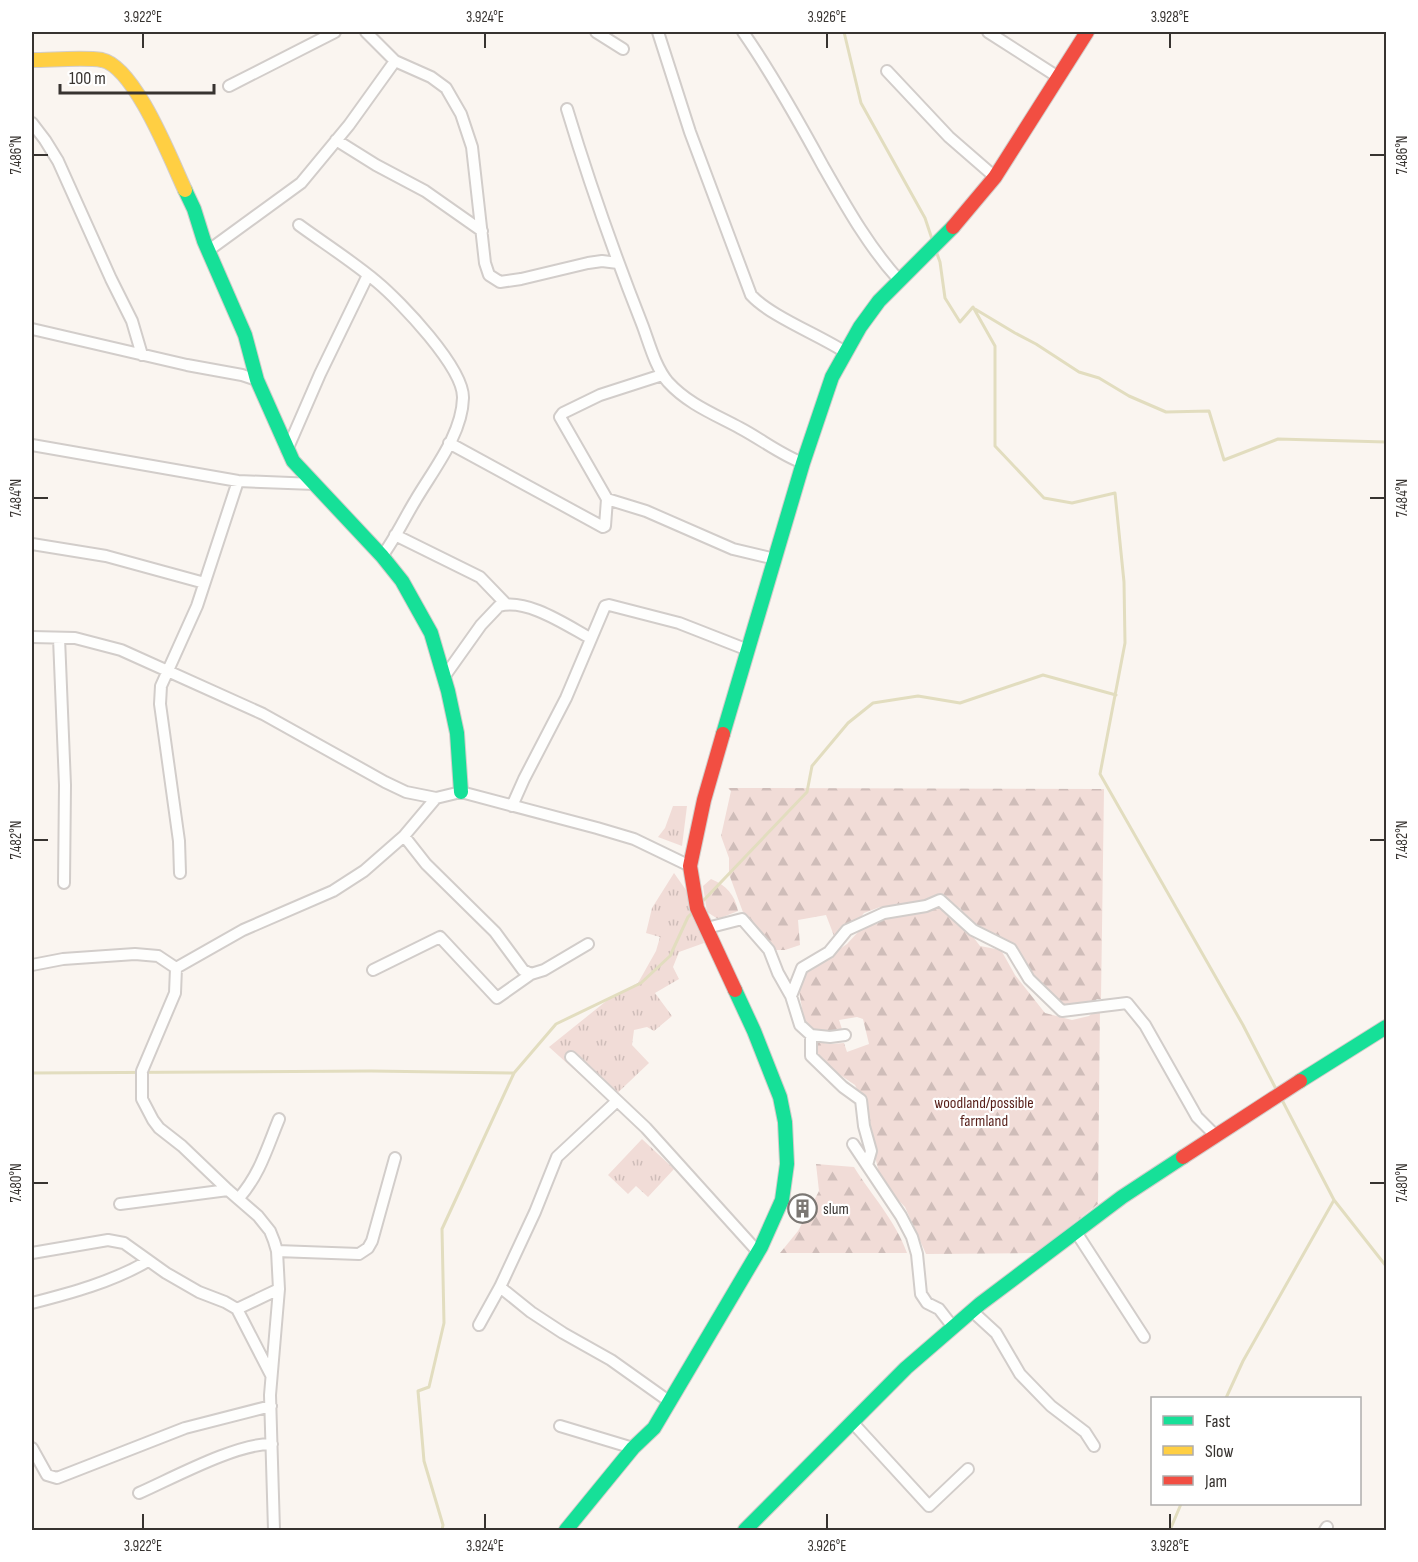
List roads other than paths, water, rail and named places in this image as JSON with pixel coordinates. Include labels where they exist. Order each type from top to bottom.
[{"type":"street","points":[[229,86],[335,32]]},
{"type":"street","points":[[366,32],[395,61],[431,77],[446,88],[462,114],[472,147],[485,263],[489,275],[501,282],[588,263],[602,261],[618,263]]},
{"type":"street","points":[[596,32],[623,49]]},
{"type":"street","points":[[658,32],[690,132],[751,295],[765,307],[845,352]]},
{"type":"street","points":[[743,32],[781,91],[856,224],[899,280]]},
{"type":"street","points":[[988,32],[1058,77]]},
{"type":"street","points":[[566,1530],[633,1448],[654,1428],[758,1252],[782,1200],[787,1164],[785,1122],[780,1097],[754,1031],[697,908],[690,866],[704,800],[803,463],[832,377],[845,352],[879,301],[955,225],[995,177],[1087,32]]},
{"type":"street","points":[[32,60],[101,60],[111,64],[122,73],[148,110],[194,209],[208,250],[245,335],[257,380],[287,450],[293,461],[382,556],[402,581],[431,633],[457,733],[461,792]]},
{"type":"street","points":[[208,250],[301,183],[395,61]]},
{"type":"street","points":[[887,71],[949,138],[995,177]]},
{"type":"street","points":[[567,109],[618,263],[663,375],[687,400],[803,463]]},
{"type":"street","points":[[32,123],[58,162],[132,321],[142,355]]},
{"type":"street","points":[[336,140],[376,165],[425,191],[482,231]]},
{"type":"street","points":[[299,225],[378,282],[416,321],[444,355],[461,383],[464,397],[459,423],[382,556]]},
{"type":"street","points":[[287,450],[320,374],[368,275]]},
{"type":"street","points":[[32,329],[257,380]]},
{"type":"street","points":[[449,443],[603,527],[607,499],[560,417],[563,413],[600,395],[663,375]]},
{"type":"street","points":[[32,445],[238,481],[315,484]]},
{"type":"street","points":[[180,873],[179,841],[160,704],[161,686],[197,606],[238,481]]},
{"type":"street","points":[[607,499],[646,511],[733,549],[775,559]]},
{"type":"street","points":[[395,535],[480,578],[506,604]]},
{"type":"street","points":[[32,544],[106,556],[203,584]]},
{"type":"street","points":[[444,677],[481,625],[499,606],[506,604],[546,614],[591,639]]},
{"type":"street","points":[[512,806],[566,698],[605,606],[609,605],[679,623],[748,651]]},
{"type":"street","points":[[32,637],[75,638],[121,650],[263,714],[406,792],[436,798],[461,792],[634,839],[690,866]]},
{"type":"street","points":[[59,638],[65,785],[64,883]]},
{"type":"street","points":[[176,968],[243,930],[333,891],[364,871],[404,836],[436,798]]},
{"type":"street","points":[[404,836],[426,864],[495,932],[523,970],[531,974]]},
{"type":"street","points":[[791,996],[802,968],[829,952],[847,930],[884,913],[926,906],[940,900],[973,930],[1011,949],[1029,979],[1062,1011],[1127,1003],[1145,1025],[1197,1117],[1216,1136]]},
{"type":"street","points":[[707,928],[742,919],[769,950],[778,973],[791,996],[800,1025],[811,1035],[830,1037],[845,1035]]},
{"type":"street","points":[[373,970],[440,937],[496,998],[531,974],[544,970],[588,944]]},
{"type":"street","points":[[32,965],[63,959],[135,954],[158,956],[176,968]]},
{"type":"street","points":[[176,968],[175,993],[142,1071],[142,1098],[159,1128],[182,1146],[258,1216],[270,1231],[277,1251],[279,1289],[271,1376],[274,1530]]},
{"type":"street","points":[[746,1530],[906,1368],[972,1311],[1122,1197],[1386,1027]]},
{"type":"street","points":[[811,1035],[812,1056],[843,1087],[861,1100],[864,1126],[871,1151],[867,1165]]},
{"type":"street","points":[[571,1057],[646,1128],[758,1252]]},
{"type":"street","points":[[479,1325],[501,1287],[557,1157],[617,1101]]},
{"type":"street","points":[[239,1198],[256,1175],[279,1119]]},
{"type":"street","points":[[853,1144],[912,1237],[917,1254],[921,1294],[927,1303],[939,1309],[953,1328]]},
{"type":"street","points":[[277,1251],[359,1254],[368,1248],[372,1241],[395,1158]]},
{"type":"street","points":[[120,1204],[228,1190]]},
{"type":"street","points":[[1076,1232],[1143,1337]]},
{"type":"street","points":[[32,1253],[108,1240],[124,1243],[148,1261],[199,1292],[237,1309],[271,1376]]},
{"type":"street","points":[[32,1303],[76,1291],[134,1269],[148,1261]]},
{"type":"street","points":[[501,1287],[547,1322],[611,1360],[670,1402]]},
{"type":"street","points":[[237,1309],[279,1289]]},
{"type":"street","points":[[972,1311],[996,1334],[1020,1374],[1051,1406],[1085,1432],[1094,1446]]},
{"type":"street","points":[[32,1448],[47,1475],[57,1478],[184,1428],[271,1406]]},
{"type":"street","points":[[852,1422],[929,1506],[968,1469]]},
{"type":"street","points":[[560,1426],[633,1448]]},
{"type":"street","points":[[139,1493],[254,1444],[272,1444]]},
{"type":"waterway","points":[[844,32],[861,103],[925,218],[932,239]]},
{"type":"waterway","points":[[936,251],[940,262],[945,298],[960,322],[973,307],[995,346],[995,446],[1044,498],[1072,503],[1115,493],[1124,582],[1125,643],[1100,774],[1243,1025],[1276,1089]]},
{"type":"waterway","points":[[975,309],[1079,372],[1099,378],[1129,396],[1166,412],[1209,411],[1224,460],[1278,439],[1386,442]]},
{"type":"waterway","points":[[702,902],[807,792],[812,766],[848,723],[873,703],[918,696],[960,703],[1043,675],[1116,695]]},
{"type":"waterway","points":[[442,1530],[443,1525],[424,1461],[418,1391],[429,1387],[444,1323],[442,1229],[514,1073],[556,1024],[641,983],[670,956],[688,917],[694,911]]},
{"type":"waterway","points":[[32,1073],[371,1071],[514,1073]]},
{"type":"waterway","points":[[1281,1098],[1334,1200],[1386,1266]]},
{"type":"waterway","points":[[1226,1397],[1243,1361],[1334,1200]]},
{"type":"waterway","points":[[1170,1530],[1181,1505]]},
{"type":"place","name":"slum","points":[[802,1208]]},
{"type":"park label","name":"woodland/possible farmland","points":[[984,1111]]}]
